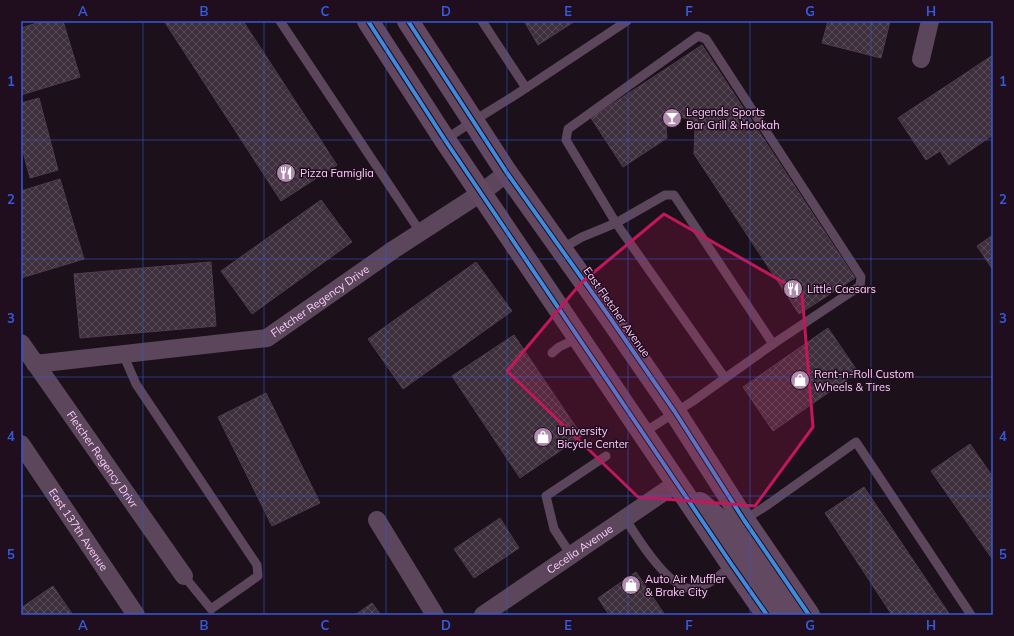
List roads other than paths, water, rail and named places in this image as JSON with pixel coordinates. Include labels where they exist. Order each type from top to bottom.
[{"type":"main road","points":[[368,21],[445,140],[767,615]]},
{"type":"main road","name":"East Fletcher Avenue","points":[[408,21],[507,173],[675,412],[744,520],[809,615]]},
{"type":"main road","points":[[677,483],[730,529],[783,606],[794,615]]},
{"type":"street","points":[[921,59],[930,21]]},
{"type":"street","name":"Fletcher Regency Drive","points":[[35,364],[267,338],[507,173]]},
{"type":"street","name":"Fletcher Regency Drivr","points":[[21,343],[184,576]]},
{"type":"street","name":"East 137th Avenue","points":[[21,444],[136,615]]},
{"type":"street","name":"Cecelia Avenue","points":[[483,615],[677,483]]},
{"type":"street","points":[[377,520],[435,615]]},
{"type":"lane","points":[[280,21],[421,233]]},
{"type":"lane","points":[[482,21],[526,88]]},
{"type":"lane","points":[[445,140],[473,120],[496,108],[627,21]]},
{"type":"lane","points":[[643,433],[693,401],[773,344],[860,286],[861,277],[706,39],[698,36],[568,129],[566,140],[616,224],[725,378]]},
{"type":"lane","points":[[561,249],[582,237],[616,224],[666,195],[674,195],[773,344]]},
{"type":"lane","points":[[552,353],[558,348],[580,338]]},
{"type":"lane","points":[[123,354],[136,384],[257,565],[258,576],[211,609],[184,576]]},
{"type":"lane","points":[[744,520],[856,442],[970,615]]},
{"type":"lane","points":[[571,555],[554,530],[546,496],[606,456]]},
{"type":"lane","points":[[625,518],[660,568],[682,587],[695,589],[713,580],[732,565]]},
{"type":"place","name":"Legends Sports Bar Grill & Hookah","points":[[672,118]]},
{"type":"place","name":"Pizza Famiglia","points":[[286,173]]},
{"type":"place","name":"Little Caesars","points":[[793,289]]},
{"type":"place","name":"Rent-n-Roll Custom Wheels & Tires","points":[[800,380]]},
{"type":"place","name":"University Bicycle Center","points":[[543,437]]},
{"type":"place","name":"Auto Air Muffler & Brake City","points":[[631,585]]}]
